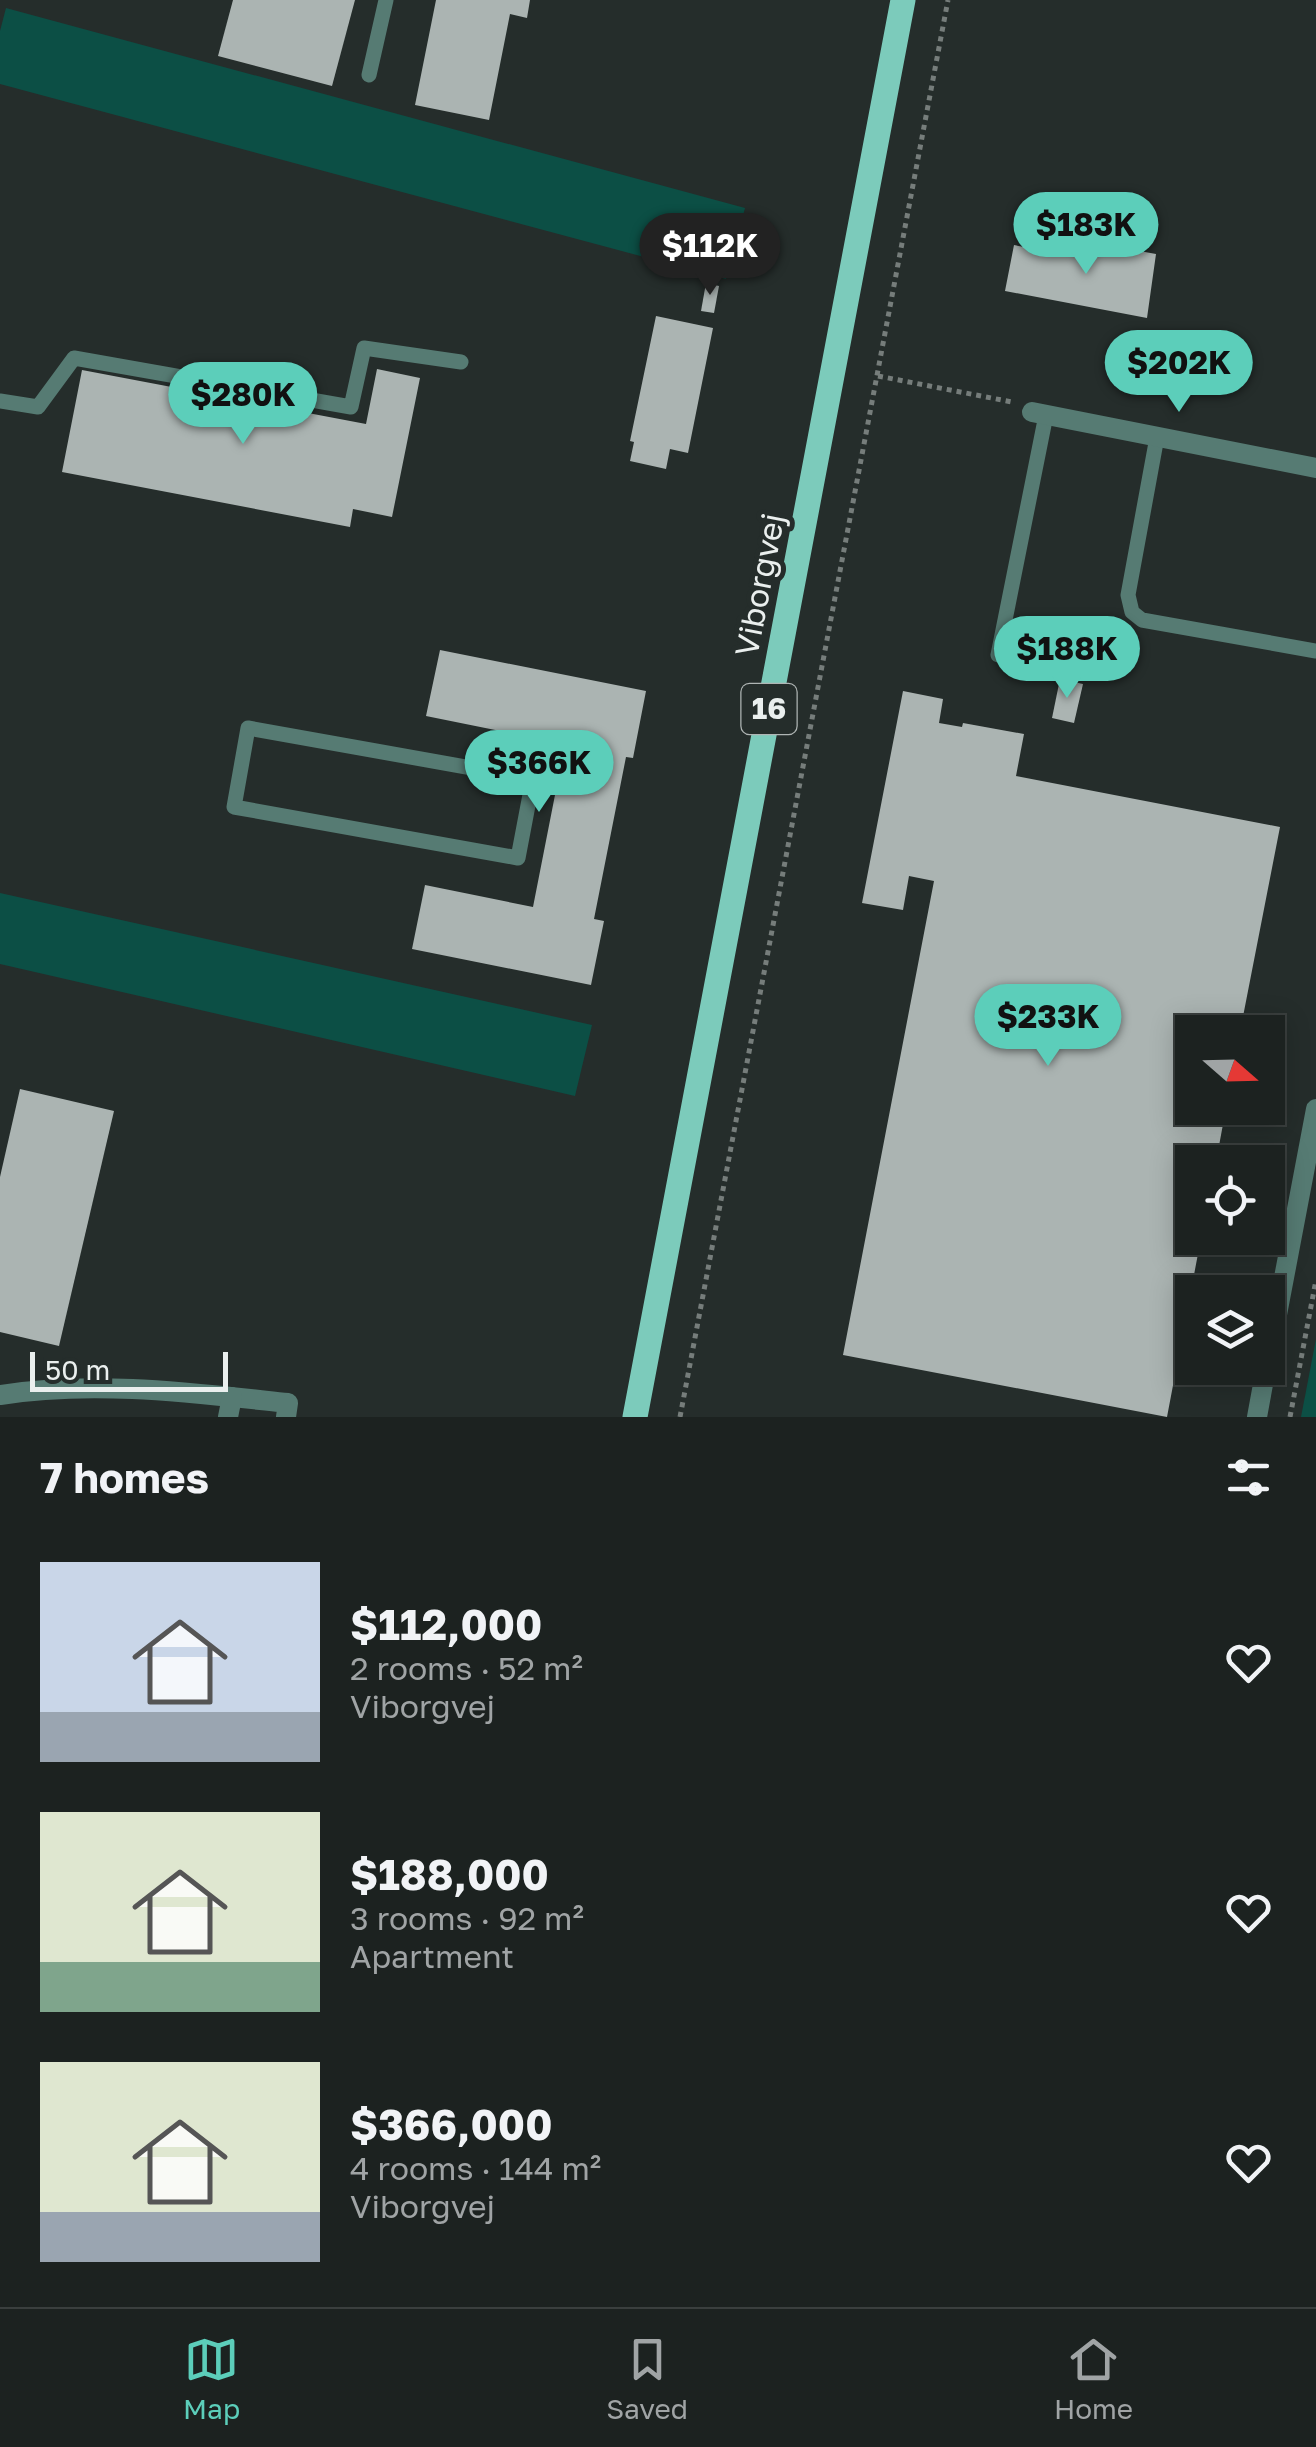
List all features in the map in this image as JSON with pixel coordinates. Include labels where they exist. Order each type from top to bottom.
[{"type":"main road","name":"Viborgvej","points":[[635,1417],[903,0]]},
{"type":"street","points":[[1039,414],[1316,468]]},
{"type":"street","points":[[1284,1275],[1316,1109]]},
{"type":"street","points":[[1257,1417],[1263,1385]]},
{"type":"street","points":[[0,1396],[77,1388],[230,1407],[288,1403],[286,1417]]},
{"type":"lane","points":[[369,75],[386,0]]},
{"type":"lane","points":[[0,401],[38,407],[74,358],[351,407],[364,348],[462,362]]},
{"type":"lane","points":[[998,656],[1039,414]]},
{"type":"lane","points":[[1157,436],[1128,595],[1132,612],[1142,620],[1316,651]]},
{"type":"lane","points":[[248,728],[533,779],[518,858],[234,807],[248,728]]},
{"type":"path","points":[[680,1417],[948,0]]},
{"type":"path","points":[[878,376],[1028,405],[1039,414]]},
{"type":"path","points":[[1290,1417],[1316,1280]]},
{"type":"green space","points":[[6,8],[745,208],[726,279],[0,84],[0,31]]},
{"type":"green space","points":[[0,893],[592,1025],[575,1096],[0,964]]},
{"type":"green space","points":[[1316,1339],[1316,1417],[1301,1417]]},
{"type":"building","points":[[233,0],[355,0],[332,86],[218,56]]},
{"type":"building","points":[[436,0],[530,0],[527,18],[510,14],[489,120],[415,105]]},
{"type":"building","points":[[1079,240],[1156,254],[1147,318],[1005,291],[1014,245],[1076,257]]},
{"type":"building","points":[[706,283],[719,286],[714,313],[701,311]]},
{"type":"building","points":[[656,316],[713,328],[688,453],[670,449],[666,469],[630,461],[634,442],[630,441]]},
{"type":"building","points":[[377,369],[420,378],[392,517],[353,509],[350,527],[62,472],[82,370],[366,424]]},
{"type":"building","points":[[440,650],[646,691],[633,758],[626,757],[594,919],[604,921],[591,985],[412,949],[425,885],[533,907],[565,744],[426,716]]},
{"type":"building","points":[[1060,679],[1083,684],[1074,723],[1052,718]]},
{"type":"building","points":[[903,691],[943,699],[939,723],[962,727],[963,723],[1024,734],[1016,776],[1280,827],[1243,1015],[1175,1015],[1175,1125],[1223,1125],[1219,1145],[1175,1145],[1175,1255],[1198,1255],[1194,1275],[1175,1275],[1175,1375],[1167,1417],[843,1355],[934,881],[909,876],[903,910],[862,903]]},
{"type":"building","points":[[20,1089],[114,1111],[59,1346],[0,1332],[0,1177]]}]
